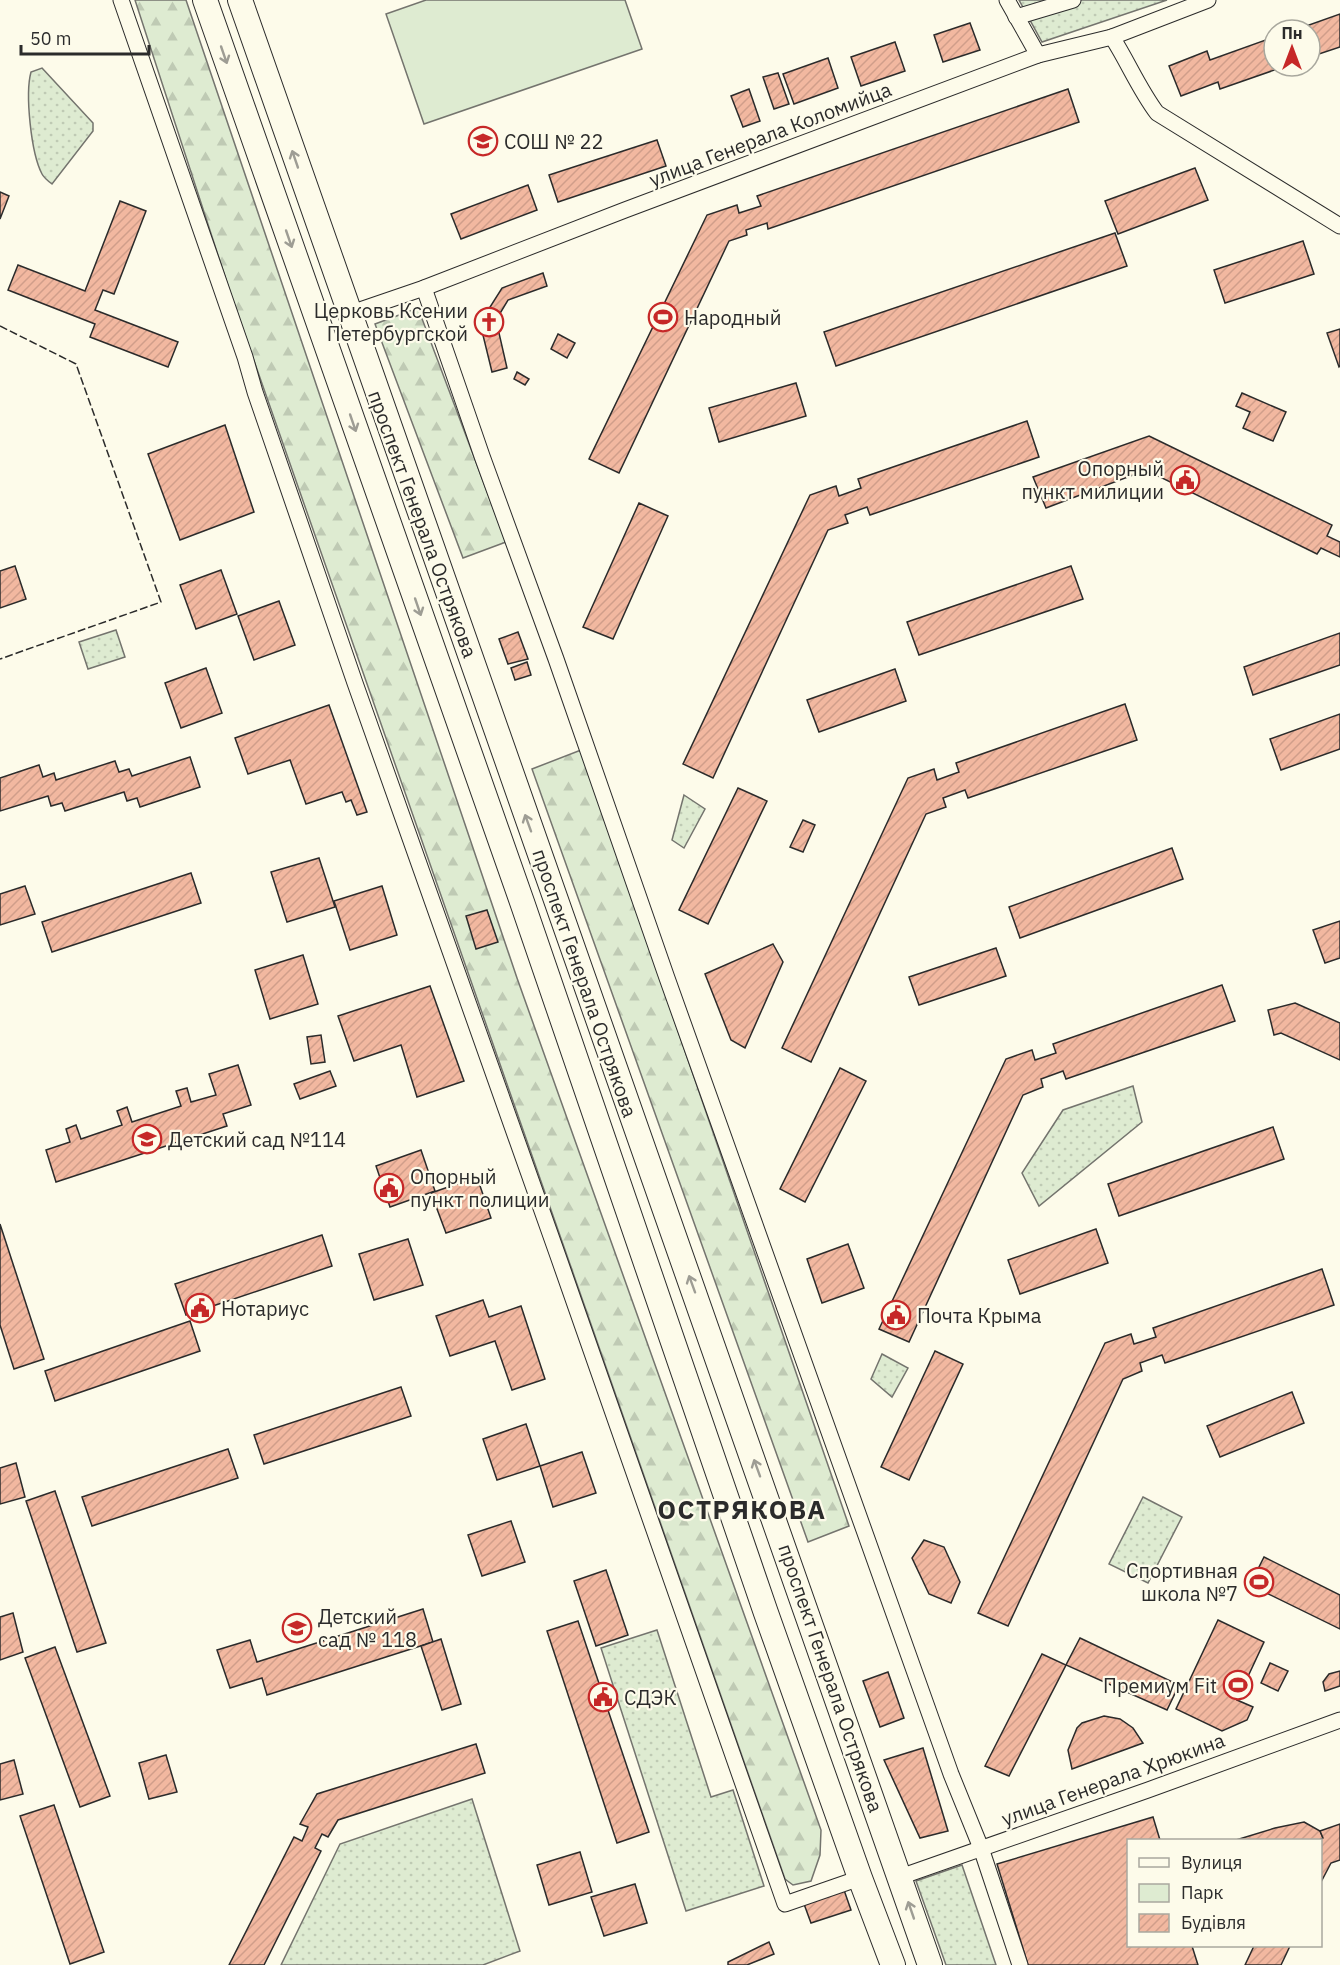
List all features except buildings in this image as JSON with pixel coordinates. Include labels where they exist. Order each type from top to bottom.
[{"type":"main road","name":"проспект Генерала Острякова","points":[[205,0],[518,891],[691,1398],[860,1878],[893,1965]]},
{"type":"main road","name":"проспект Генерала Острякова","points":[[240,0],[348,314],[930,1965]]},
{"type":"street","points":[[121,0],[355,683],[784,1904],[860,1878]]},
{"type":"street","points":[[1007,0],[1038,55]]},
{"type":"street","points":[[1016,16],[1073,0]]},
{"type":"street","name":"улица Генерала Коломийца","points":[[348,314],[424,288],[1038,55],[1112,37],[1208,0]]},
{"type":"street","points":[[1112,37],[1130,65],[1141,91],[1157,113],[1340,226]]},
{"type":"street","points":[[424,288],[758,1235],[947,1763],[981,1848],[1020,1965]]},
{"type":"street","name":"улица Генерала Хрюкина","points":[[900,1877],[1340,1720]]},
{"type":"green space","points":[[135,0],[186,0],[517,978],[821,1830],[820,1855],[811,1881],[793,1885],[785,1879],[231,295]]},
{"type":"green space","points":[[426,0],[625,0],[642,49],[424,124],[386,14]]},
{"type":"green space","points":[[1019,0],[1167,0],[1042,42]]},
{"type":"green space","points":[[42,68],[93,123],[93,131],[52,184],[43,175],[38,164],[30,123],[29,82],[31,72]]},
{"type":"green space","points":[[418,308],[506,542],[463,558],[375,324]]},
{"type":"green space","points":[[116,630],[125,657],[88,669],[79,642]]},
{"type":"green space","points":[[581,750],[849,1526],[808,1542],[532,769]]},
{"type":"green space","points":[[684,795],[705,809],[684,848],[672,840]]},
{"type":"green space","points":[[1133,1086],[1142,1122],[1039,1206],[1022,1173],[1063,1110]]},
{"type":"green space","points":[[882,1354],[908,1368],[892,1397],[871,1379]]},
{"type":"green space","points":[[1143,1497],[1182,1517],[1148,1583],[1109,1564]]},
{"type":"green space","points":[[657,1630],[711,1797],[733,1790],[764,1886],[686,1911],[601,1648]]},
{"type":"green space","points":[[472,1799],[520,1951],[483,1965],[281,1965],[340,1844]]},
{"type":"green space","points":[[962,1865],[996,1965],[946,1965],[916,1881]]},
{"type":"fence","points":[[0,326],[76,364],[161,602],[0,659]]},
{"type":"place","name":"СОШ № 22","points":[[483,141]]},
{"type":"place","name":"Народный","points":[[663,317]]},
{"type":"place","name":"Церковь Ксении Петербургской","points":[[489,322]]},
{"type":"place","name":"Опорный пункт милиции","points":[[1185,480]]},
{"type":"place","name":"Детский сад №114","points":[[147,1139]]},
{"type":"place","name":"Опорный пункт полиции","points":[[389,1188]]},
{"type":"place","name":"Нотариус","points":[[200,1308]]},
{"type":"place","name":"Почта Крыма","points":[[896,1315]]},
{"type":"place","name":"Спортивная школа №7","points":[[1259,1582]]},
{"type":"place","name":"Детский сад № 118","points":[[297,1628]]},
{"type":"place","name":"Премиум Fit","points":[[1238,1685]]},
{"type":"place","name":"СДЭК","points":[[603,1697]]},
{"type":"district","name":"ОСТРЯКОВА","points":[[742,1509]]}]
